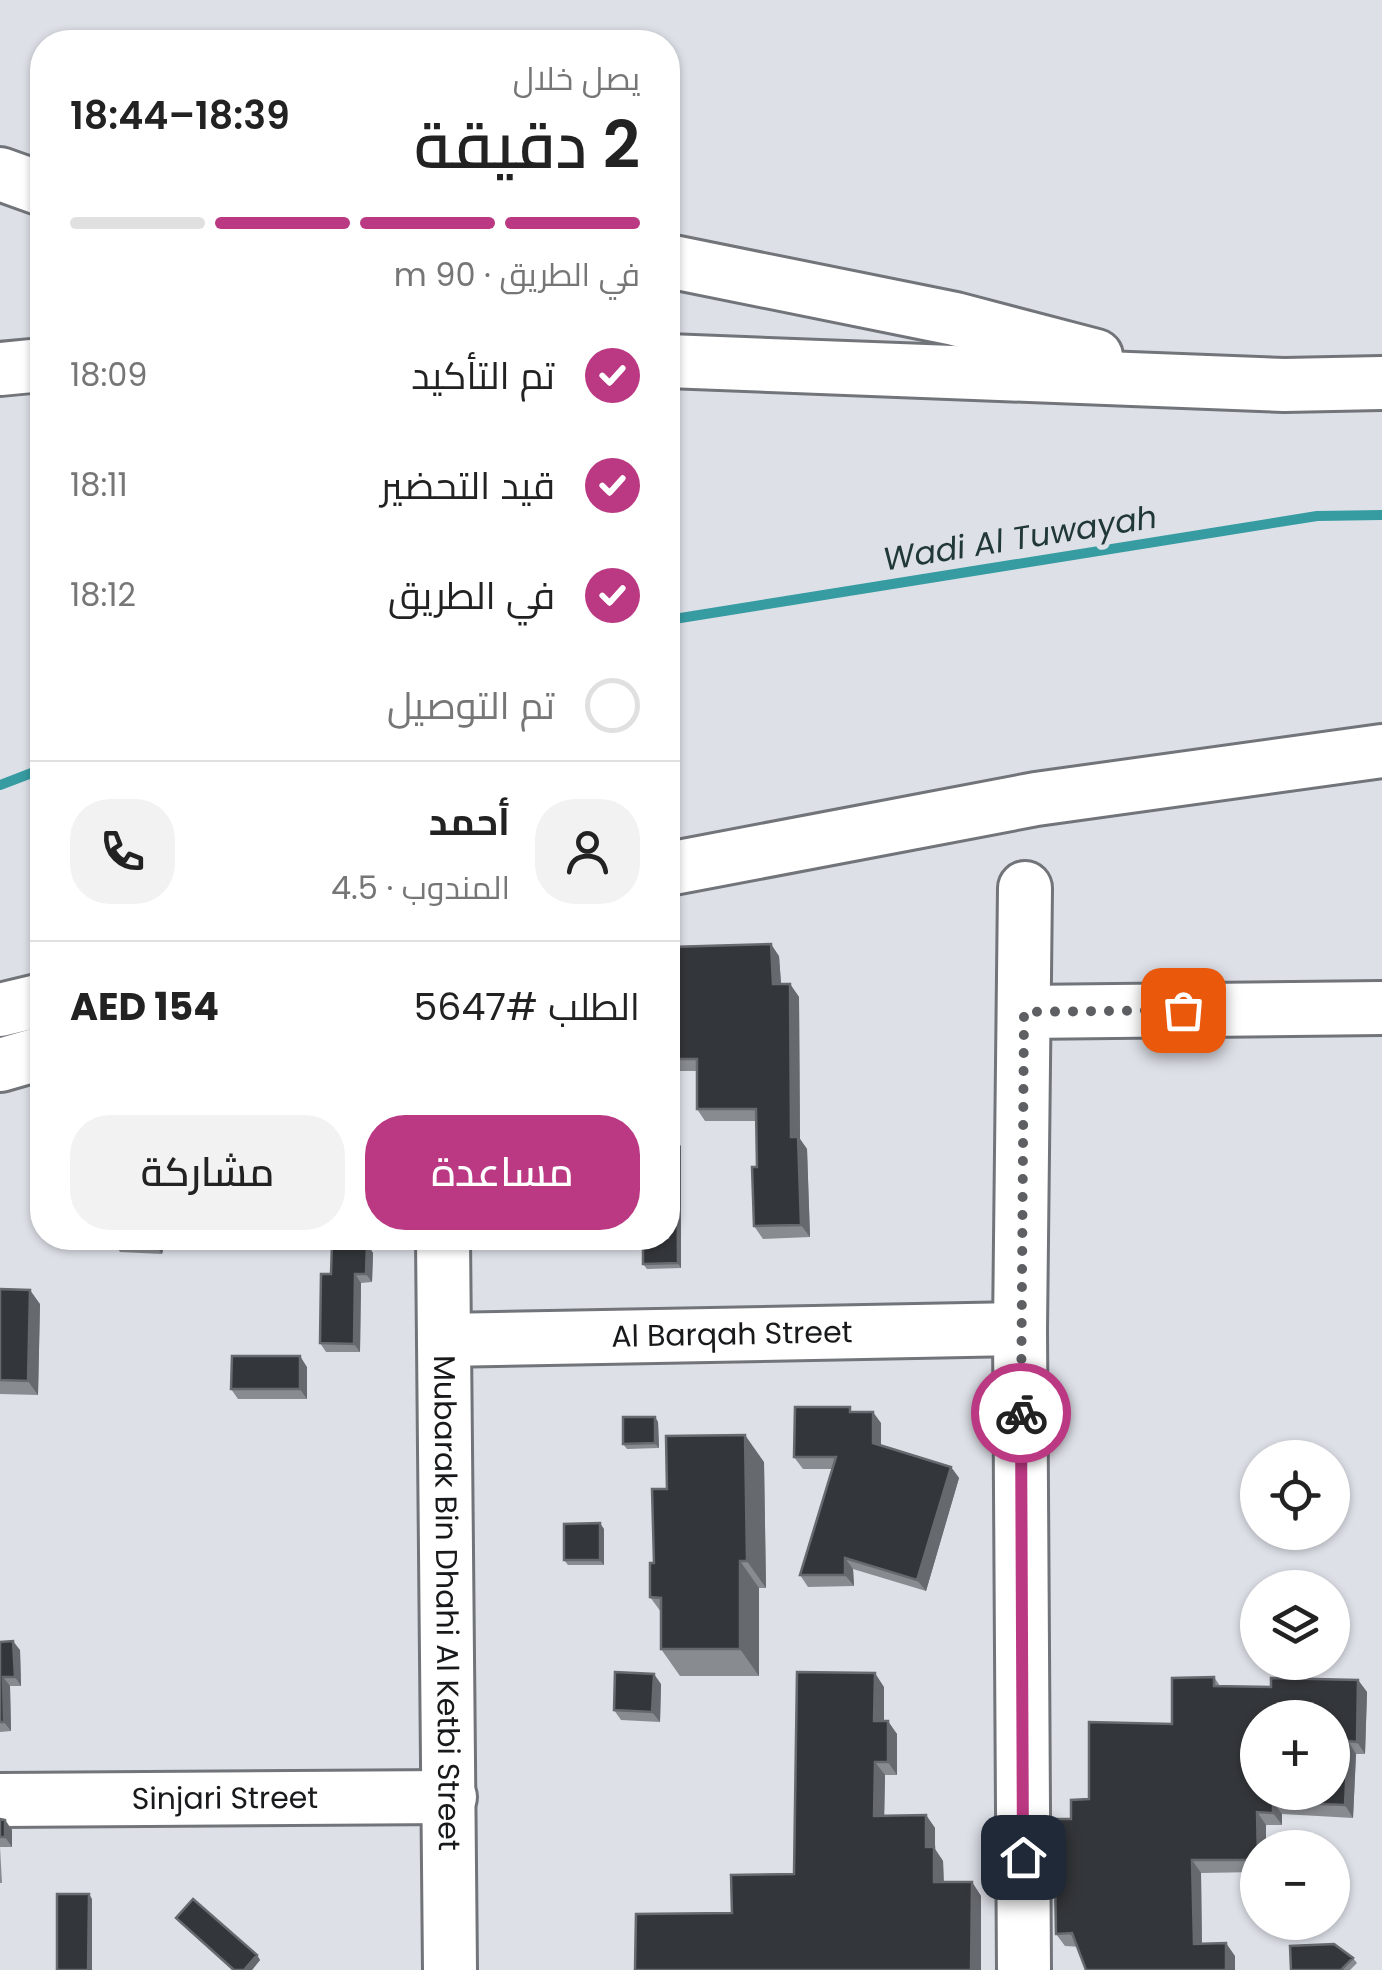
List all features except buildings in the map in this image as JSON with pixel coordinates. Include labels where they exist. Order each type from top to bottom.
[{"type":"street","points":[[0,174],[30,185]]},
{"type":"street","points":[[680,263],[956,319],[1194,381]]},
{"type":"street","points":[[680,361],[1284,386],[1382,382]]},
{"type":"street","points":[[0,369],[30,366]]},
{"type":"street","points":[[680,867],[1036,799],[1382,751]]},
{"type":"street","points":[[1024,888],[1020,1329],[1024,1970]]},
{"type":"street","points":[[0,1010],[30,1003]]},
{"type":"street","points":[[1024,1012],[1382,1008]]},
{"type":"street","points":[[0,1065],[30,1056]]},
{"type":"street","name":"Mubarak Bin Dhahi Al Ketbi Street","points":[[443,1250],[450,1970]]},
{"type":"street","name":"Al Barqah Street","points":[[444,1340],[1020,1329]]},
{"type":"street","name":"Sinjari Street","points":[[0,1800],[450,1798]]},
{"type":"waterway","name":"Wadi Al Tuwayah","points":[[680,618],[1317,516],[1382,515]]},
{"type":"waterway","name":"Wadi Al Tuwayah","points":[[0,785],[30,774]]},
{"type":"way so far","points":[[1021,1413],[1024,1012],[1183,1010]]},
{"type":"route","points":[[1021,1413],[1023,1857]]}]
